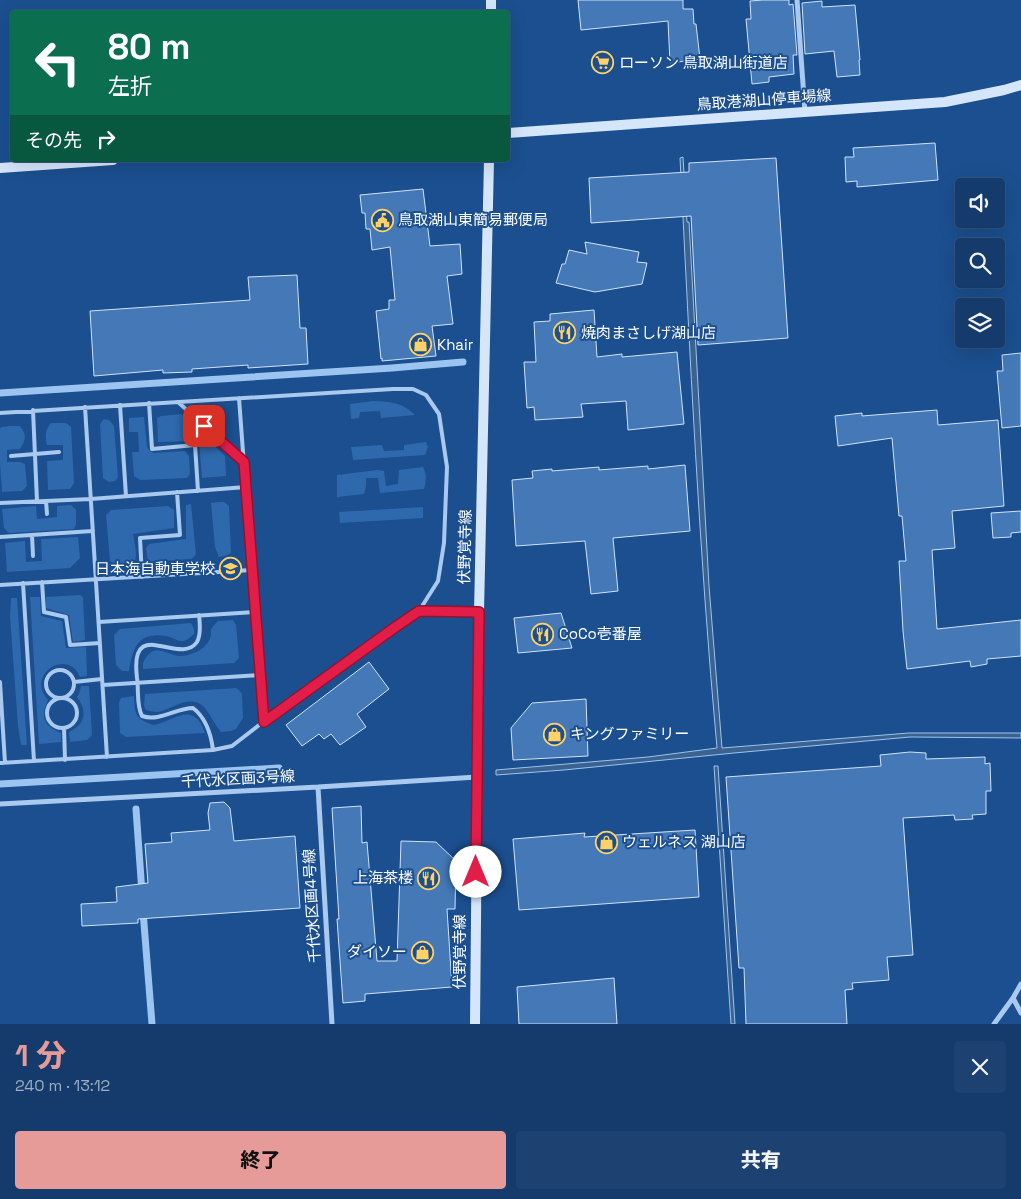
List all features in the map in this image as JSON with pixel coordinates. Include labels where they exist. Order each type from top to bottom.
[{"type":"main road","name":"鳥取港湖山停車場線","points":[[510,133],[945,102],[1021,85]]},
{"type":"main road","points":[[0,168],[85,162]]},
{"type":"main road","name":"伏野覚寺線","points":[[475,1024],[479,612],[489,162]]},
{"type":"street","points":[[797,0],[805,113]]},
{"type":"street","name":"千代水区画3号線","points":[[0,804],[477,777]]},
{"type":"street","name":"千代水区画4号線","points":[[318,787],[332,1024]]},
{"type":"street","points":[[994,1024],[1021,984]]},
{"type":"street","points":[[1013,998],[1021,1013]]},
{"type":"lane","points":[[0,412],[393,389],[413,390],[426,395],[439,414],[447,467],[444,543],[438,581],[419,611],[232,746],[213,750],[0,763]]},
{"type":"lane","points":[[239,398],[264,722]]},
{"type":"lane","points":[[178,402],[244,462]]},
{"type":"lane","points":[[149,403],[152,449],[195,445],[198,491]]},
{"type":"lane","points":[[120,405],[126,496]]},
{"type":"lane","points":[[85,407],[107,757]]},
{"type":"lane","points":[[33,410],[37,501]]},
{"type":"lane","points":[[11,456],[59,452]]},
{"type":"lane","points":[[0,503],[246,487]]},
{"type":"lane","points":[[142,577],[140,538],[180,535],[177,492]]},
{"type":"lane","points":[[46,501],[47,514]]},
{"type":"lane","points":[[0,537],[93,531]]},
{"type":"lane","points":[[32,535],[33,556]]},
{"type":"lane","points":[[0,585],[252,570]]},
{"type":"lane","points":[[42,582],[44,612],[66,617],[70,645],[100,643]]},
{"type":"lane","points":[[23,584],[34,762]]},
{"type":"lane","points":[[419,611],[479,612]]},
{"type":"lane","points":[[99,622],[255,612]]},
{"type":"lane","points":[[200,615],[198,641],[193,646],[175,649],[146,645],[141,648],[136,663],[138,705],[142,716],[148,718],[155,718],[182,709],[193,708],[201,715],[209,731],[213,750]]},
{"type":"lane","points":[[74,682],[71,692],[61,698],[56,699],[49,706],[49,720],[57,727],[71,726],[75,722],[78,713],[71,700],[61,698],[54,696],[48,690],[46,680],[55,670],[64,670],[72,675],[74,682]]},
{"type":"lane","points":[[102,685],[260,675]]},
{"type":"lane","points":[[74,682],[102,679]]},
{"type":"lane","points":[[0,682],[6,763]]},
{"type":"lane","points":[[64,728],[65,760]]},
{"type":"shaded area","points":[[683,157],[687,222],[689,222],[709,586],[722,748],[909,733],[1021,733],[1021,738],[910,737],[496,775],[496,770],[648,757],[717,748],[705,601],[696,453],[680,158]]},
{"type":"shaded area","points":[[373,401],[390,402],[400,405],[415,415],[381,418],[380,411],[360,412],[359,418],[351,419],[350,404]]},
{"type":"shaded area","points":[[198,413],[217,413],[222,417],[223,437]]},
{"type":"shaded area","points":[[181,414],[225,456],[226,476],[202,478],[199,441],[158,442],[157,418]]},
{"type":"shaded area","points":[[144,417],[147,447],[154,453],[185,451],[189,456],[190,474],[187,478],[140,480],[134,476],[132,452],[139,452],[138,432],[129,432],[129,418]]},
{"type":"shaded area","points":[[104,419],[109,420],[114,426],[118,477],[115,481],[109,482],[103,478],[100,424]]},
{"type":"shaded area","points":[[51,423],[66,423],[71,427],[74,483],[70,489],[48,490],[47,461],[63,460],[63,445],[47,445],[46,433]]},
{"type":"shaded area","points":[[20,426],[25,435],[20,449],[7,450],[7,462],[25,464],[27,486],[22,491],[2,492],[0,428]]},
{"type":"shaded area","points":[[426,442],[428,447],[425,455],[353,460],[351,447],[382,445],[384,451],[404,450],[404,445]]},
{"type":"shaded area","points":[[423,467],[426,478],[424,489],[380,493],[378,478],[366,478],[364,494],[337,497],[337,475],[377,470],[384,471],[386,486],[398,484],[399,470]]},
{"type":"shaded area","points":[[224,502],[229,506],[231,553],[219,557],[215,547],[211,503]]},
{"type":"shaded area","points":[[191,504],[196,554],[194,557],[191,559],[148,562],[146,548],[149,544],[186,539],[186,505]]},
{"type":"shaded area","points":[[71,505],[76,510],[76,525],[74,529],[9,533],[4,528],[2,509],[36,506],[37,519],[57,517],[57,506]]},
{"type":"shaded area","points":[[168,506],[174,510],[174,528],[133,534],[136,554],[135,561],[127,565],[115,565],[110,561],[106,515],[111,510]]},
{"type":"shaded area","points":[[423,507],[423,518],[340,523],[339,512]]},
{"type":"shaded area","points":[[78,537],[80,558],[70,568],[7,572],[5,543],[25,541],[26,562],[42,561],[41,539]]},
{"type":"shaded area","points":[[80,595],[83,597],[85,640],[73,642],[69,615],[46,608],[46,597]]},
{"type":"shaded area","points":[[30,597],[40,597],[41,616],[62,621],[66,648],[86,647],[87,676],[80,677],[76,670],[70,666],[58,664],[47,671],[41,683],[42,691],[48,700],[44,711],[45,720],[47,724],[61,733],[61,742],[39,744]]},
{"type":"shaded area","points":[[11,598],[17,598],[27,745],[21,745],[18,726],[10,616]]},
{"type":"shaded area","points":[[233,620],[236,625],[239,658],[234,663],[143,669],[146,657],[153,651],[156,650],[178,656],[194,653],[208,643],[212,629],[218,621]]},
{"type":"shaded area","points":[[191,623],[194,634],[186,640],[180,641],[157,635],[149,636],[138,643],[135,648],[129,671],[122,671],[116,665],[114,635],[120,629]]},
{"type":"shaded area","points":[[81,686],[89,686],[92,735],[87,740],[70,742],[69,732],[79,726],[84,712],[77,697]]},
{"type":"shaded area","points":[[236,688],[242,694],[243,718],[236,729],[231,731],[221,732],[203,706],[192,701],[180,703],[158,712],[146,710],[144,706],[145,694]]},
{"type":"shaded area","points":[[134,696],[137,715],[143,721],[154,725],[184,715],[190,715],[201,723],[205,733],[126,737],[120,733],[119,702],[121,698]]},
{"type":"shaded area","points":[[714,766],[718,766],[735,1024],[731,1024]]},
{"type":"building","points":[[578,0],[683,0],[683,9],[693,9],[700,59],[670,63],[668,21],[581,30]]},
{"type":"building","points":[[789,0],[789,5],[793,4],[797,55],[793,55],[794,74],[769,77],[769,82],[752,84],[746,19],[751,19],[750,1]]},
{"type":"building","points":[[822,1],[822,7],[855,5],[860,75],[837,77],[834,51],[805,54],[802,3]]},
{"type":"building","points":[[935,143],[938,180],[857,187],[857,181],[846,182],[845,157],[854,157],[853,148]]},
{"type":"building","points":[[776,158],[788,338],[698,345],[691,216],[591,223],[589,178],[689,172],[689,163]]},
{"type":"building","points":[[423,189],[430,246],[460,244],[462,274],[447,276],[453,324],[432,326],[436,356],[382,361],[376,311],[389,309],[389,300],[395,300],[390,247],[372,250],[370,229],[366,229],[365,213],[362,213],[360,195]]},
{"type":"building","points":[[585,242],[639,252],[637,262],[647,263],[642,284],[595,292],[556,283],[569,250],[587,254]]},
{"type":"building","points":[[297,275],[300,328],[306,328],[308,364],[248,368],[248,365],[192,369],[192,372],[163,373],[163,370],[94,376],[90,311],[250,300],[248,277]]},
{"type":"building","points":[[594,310],[597,357],[622,354],[622,357],[677,352],[684,424],[628,430],[626,401],[581,404],[583,417],[535,420],[534,407],[527,408],[524,362],[536,362],[534,322],[550,321],[550,314]]},
{"type":"building","points":[[1021,353],[1021,426],[1002,428],[997,371],[1003,371],[1002,355]]},
{"type":"building","points":[[937,410],[938,425],[998,420],[1004,506],[952,511],[955,548],[932,550],[937,629],[1021,620],[1021,656],[987,659],[987,664],[971,667],[970,661],[907,669],[899,561],[906,561],[902,516],[899,516],[892,438],[838,446],[835,416],[862,413],[862,416]]},
{"type":"building","points":[[685,465],[690,531],[613,538],[618,591],[591,594],[585,541],[516,546],[512,480],[533,478],[532,471],[552,469],[552,471],[599,467],[599,470],[648,466],[648,469]]},
{"type":"building","points":[[1021,511],[1021,532],[1011,533],[1011,537],[993,538],[991,513]]},
{"type":"building","points":[[561,613],[572,648],[518,653],[514,618]]},
{"type":"building","points":[[369,662],[389,689],[357,714],[366,727],[340,745],[331,734],[324,739],[319,734],[302,746],[286,725]]},
{"type":"building","points":[[586,699],[588,756],[513,760],[511,728],[532,703]]},
{"type":"building","points":[[910,752],[926,753],[926,759],[985,757],[985,764],[990,763],[991,791],[986,791],[986,814],[972,815],[973,819],[955,820],[954,815],[903,818],[913,955],[887,957],[889,980],[852,983],[853,989],[845,990],[847,1024],[746,1024],[744,968],[739,968],[726,777],[881,766],[880,755]]},
{"type":"building","points":[[224,802],[230,808],[234,841],[295,836],[300,908],[138,919],[138,923],[82,926],[81,904],[117,902],[116,887],[148,883],[145,844],[172,842],[171,833],[210,830],[208,813],[210,803]]},
{"type":"building","points":[[361,806],[362,843],[367,842],[377,961],[397,961],[401,841],[436,842],[456,861],[455,909],[447,909],[452,987],[365,994],[365,1001],[343,1003],[332,808]]},
{"type":"building","points":[[695,830],[699,897],[519,910],[513,839],[585,833],[584,837]]},
{"type":"building","points":[[614,978],[617,1024],[519,1024],[517,987]]},
{"type":"waterway","points":[[0,393],[463,362]]},
{"type":"waterway","points":[[0,784],[279,768]]},
{"type":"waterway","points":[[136,809],[142,893]]},
{"type":"waterway","points":[[143,911],[152,1024]]},
{"type":"place","name":"ローソン 鳥取湖山街道店","points":[[603,63]]},
{"type":"place","name":"鳥取湖山東簡易郵便局","points":[[382,220]]},
{"type":"place","name":"焼肉まさしげ湖山店","points":[[565,333]]},
{"type":"place","name":"Khair","points":[[421,345]]},
{"type":"place","name":"日本海自動車学校","points":[[231,569]]},
{"type":"place","name":"CoCo壱番屋","points":[[543,634]]},
{"type":"place","name":"キングファミリー","points":[[554,734]]},
{"type":"place","name":"ウェルネス 湖山店","points":[[606,842]]},
{"type":"place","name":"上海茶楼","points":[[429,878]]},
{"type":"place","name":"ダイソー","points":[[423,952]]},
{"type":"route","points":[[204,426],[244,462],[264,722],[419,611],[479,612],[476,872]]}]
